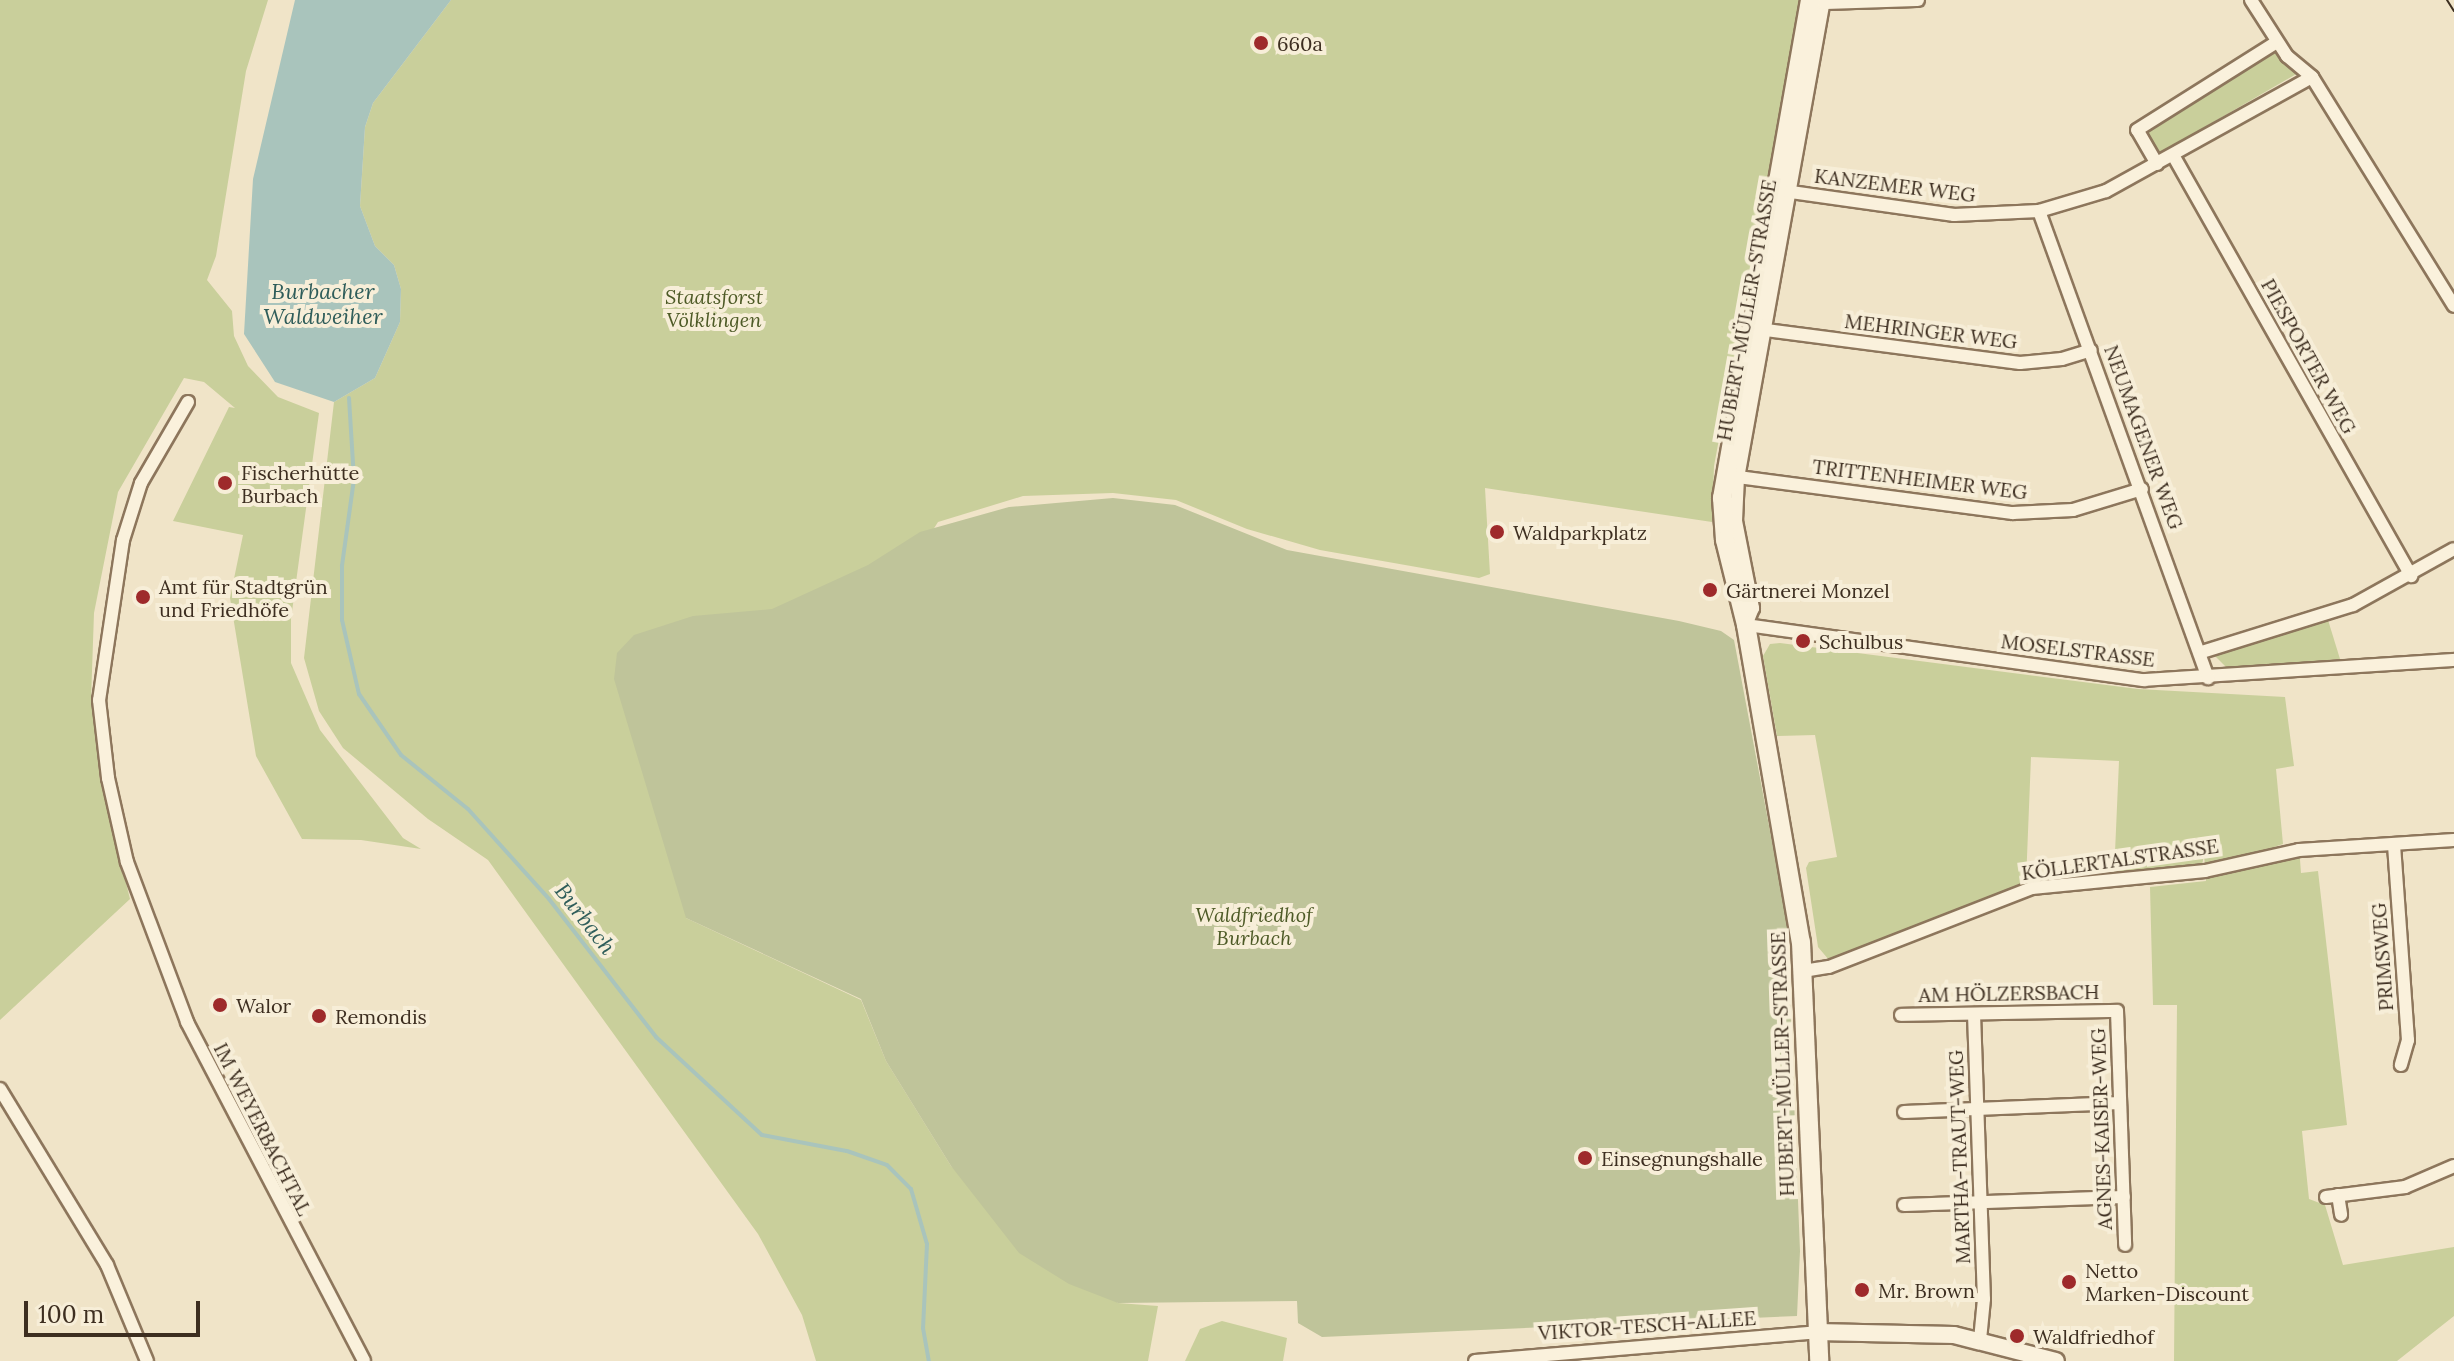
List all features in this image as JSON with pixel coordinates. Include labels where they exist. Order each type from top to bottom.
[{"type":"main road","name":"HUBERT-MÜLLER-STRASSE","points":[[1819,1],[1724,480],[1725,540],[1746,625],[1803,971],[1819,1361]]},
{"type":"street","points":[[1819,1],[1918,0]]},
{"type":"street","points":[[2251,0],[2277,42],[2312,77],[2454,306]]},
{"type":"street","name":"HUBERT-MÜLLER-STRASSE","points":[[1746,625],[1753,608],[1736,521],[1738,477],[1791,192],[1819,1]]},
{"type":"street","points":[[2157,164],[2137,130],[2277,42]]},
{"type":"street","name":"KANZEMER WEG","points":[[1791,192],[1954,215],[2039,211],[2106,191],[2312,77]]},
{"type":"street","name":"PIESPORTER WEG","points":[[2173,155],[2411,576]]},
{"type":"street","name":"NEUMAGENER WEG","points":[[2039,211],[2202,652],[2208,678]]},
{"type":"street","name":"MEHRINGER WEG","points":[[1766,330],[2020,363],[2091,350]]},
{"type":"street","name":"IM WEYERBACHTAL","points":[[188,402],[141,483],[123,540],[99,700],[108,778],[127,862],[187,1022],[364,1361]]},
{"type":"street","name":"TRITTENHEIMER WEG","points":[[1738,477],[2013,513],[2073,510],[2142,489]]},
{"type":"street","points":[[2202,652],[2353,605],[2411,576],[2454,549]]},
{"type":"street","name":"MOSELSTRASSE","points":[[1746,625],[2144,680],[2454,660]]},
{"type":"street","name":"KÖLLERTALSTRASSE","points":[[1803,971],[1829,967],[2032,888],[2205,871],[2299,850],[2454,840]]},
{"type":"street","name":"PRIMSWEG","points":[[2394,845],[2408,1040],[2401,1065]]},
{"type":"street","name":"AM HÖLZERSBACH","points":[[1901,1015],[2117,1011]]},
{"type":"street","name":"AGNES-KAISER-WEG","points":[[2117,1011],[2125,1245]]},
{"type":"street","name":"MARTHA-TRAUT-WEG","points":[[1974,1014],[1984,1299],[1980,1340]]},
{"type":"street","points":[[0,1089],[107,1265],[147,1361]]},
{"type":"street","points":[[1904,1112],[2120,1103]]},
{"type":"street","points":[[2341,1215],[2332,1196],[2405,1187],[2454,1166]]},
{"type":"street","points":[[1904,1205],[2124,1197]]},
{"type":"street","points":[[1817,1332],[1886,1330],[1980,1340],[2056,1361]]},
{"type":"street","name":"VIKTOR-TESCH-ALLEE","points":[[1478,1359],[1817,1332]]},
{"type":"green space","points":[[0,0],[268,0],[246,71],[216,256],[207,280],[232,311],[234,336],[248,366],[278,397],[319,413],[291,619],[291,663],[320,730],[403,838],[421,849],[361,840],[302,839],[256,756],[230,598],[243,535],[173,521],[229,407],[235,408],[204,382],[184,378],[118,492],[94,613],[91,700],[100,779],[130,899],[0,1020]]},
{"type":"green space","name":"Staatsforst Völklingen","points":[[451,0],[1801,0],[1714,466],[1712,522],[1485,488],[1490,574],[1479,578],[1320,550],[1247,529],[1176,500],[1113,493],[1023,496],[938,522],[686,918],[861,1000],[886,1061],[951,1166],[1118,1303],[1158,1306],[1148,1361],[816,1361],[802,1315],[758,1234],[488,860],[428,819],[343,748],[319,711],[304,658],[334,402],[375,378],[400,322],[401,289],[394,265],[375,246],[360,206],[365,127],[373,103]]},
{"type":"green space","points":[[2270,47],[2298,73],[2153,157],[2137,130]]},
{"type":"green space","name":"Waldfriedhof Burbach","points":[[1113,498],[1175,505],[1287,550],[1679,621],[1721,631],[1734,640],[1787,921],[1800,1251],[1797,1316],[1322,1337],[1298,1323],[1297,1301],[1118,1303],[1069,1284],[1019,1253],[951,1166],[886,1061],[861,999],[686,918],[614,679],[617,653],[634,635],[693,616],[772,609],[868,565],[920,532],[1009,507]]},
{"type":"green space","points":[[2328,620],[2340,659],[2228,669],[2213,654]]},
{"type":"green space","points":[[1770,644],[2138,689],[2285,697],[2294,766],[2276,769],[2283,844],[2274,847],[2299,846],[2301,873],[2318,871],[2347,1125],[2302,1131],[2309,1199],[2325,1205],[2343,1265],[2454,1247],[2454,1316],[2397,1361],[2174,1361],[2177,1005],[2153,1005],[2150,887],[2206,881],[2204,854],[2202,866],[2114,875],[2119,761],[2031,757],[2026,882],[1829,960],[1818,947],[1806,868],[1809,862],[1837,857],[1815,735],[1777,736],[1763,656]]},
{"type":"green space","points":[[1222,1321],[1287,1338],[1283,1361],[1185,1361],[1200,1329]]},
{"type":"water","name":"Burbacher Waldweiher","points":[[295,0],[451,0],[373,103],[365,127],[360,206],[375,246],[394,265],[401,289],[400,322],[375,378],[334,402],[275,382],[244,334],[253,179]]},
{"type":"waterway","name":"Burbach","points":[[349,398],[354,479],[342,566],[342,620],[359,694],[401,755],[468,809],[549,899],[656,1037],[762,1135],[847,1151],[887,1165],[911,1189],[927,1244],[923,1328],[929,1361]]},
{"type":"tram line","points":[[2447,0],[2454,11]]},
{"type":"place","name":"660a","points":[[1261,43]]},
{"type":"place","name":"Fischerhütte Burbach","points":[[225,483]]},
{"type":"place","name":"Waldparkplatz","points":[[1497,532]]},
{"type":"place","name":"Gärtnerei Monzel","points":[[1710,590]]},
{"type":"place","name":"Amt für Stadtgrün und Friedhöfe","points":[[143,597]]},
{"type":"place","name":"Schulbus","points":[[1803,641]]},
{"type":"place","name":"Walor","points":[[220,1005]]},
{"type":"place","name":"Remondis","points":[[319,1016]]},
{"type":"place","name":"Einsegnungshalle","points":[[1585,1158]]},
{"type":"place","name":"Netto Marken-Discount","points":[[2069,1282]]},
{"type":"place","name":"Mr. Brown","points":[[1862,1290]]},
{"type":"place","name":"Waldfriedhof","points":[[2017,1336]]}]
